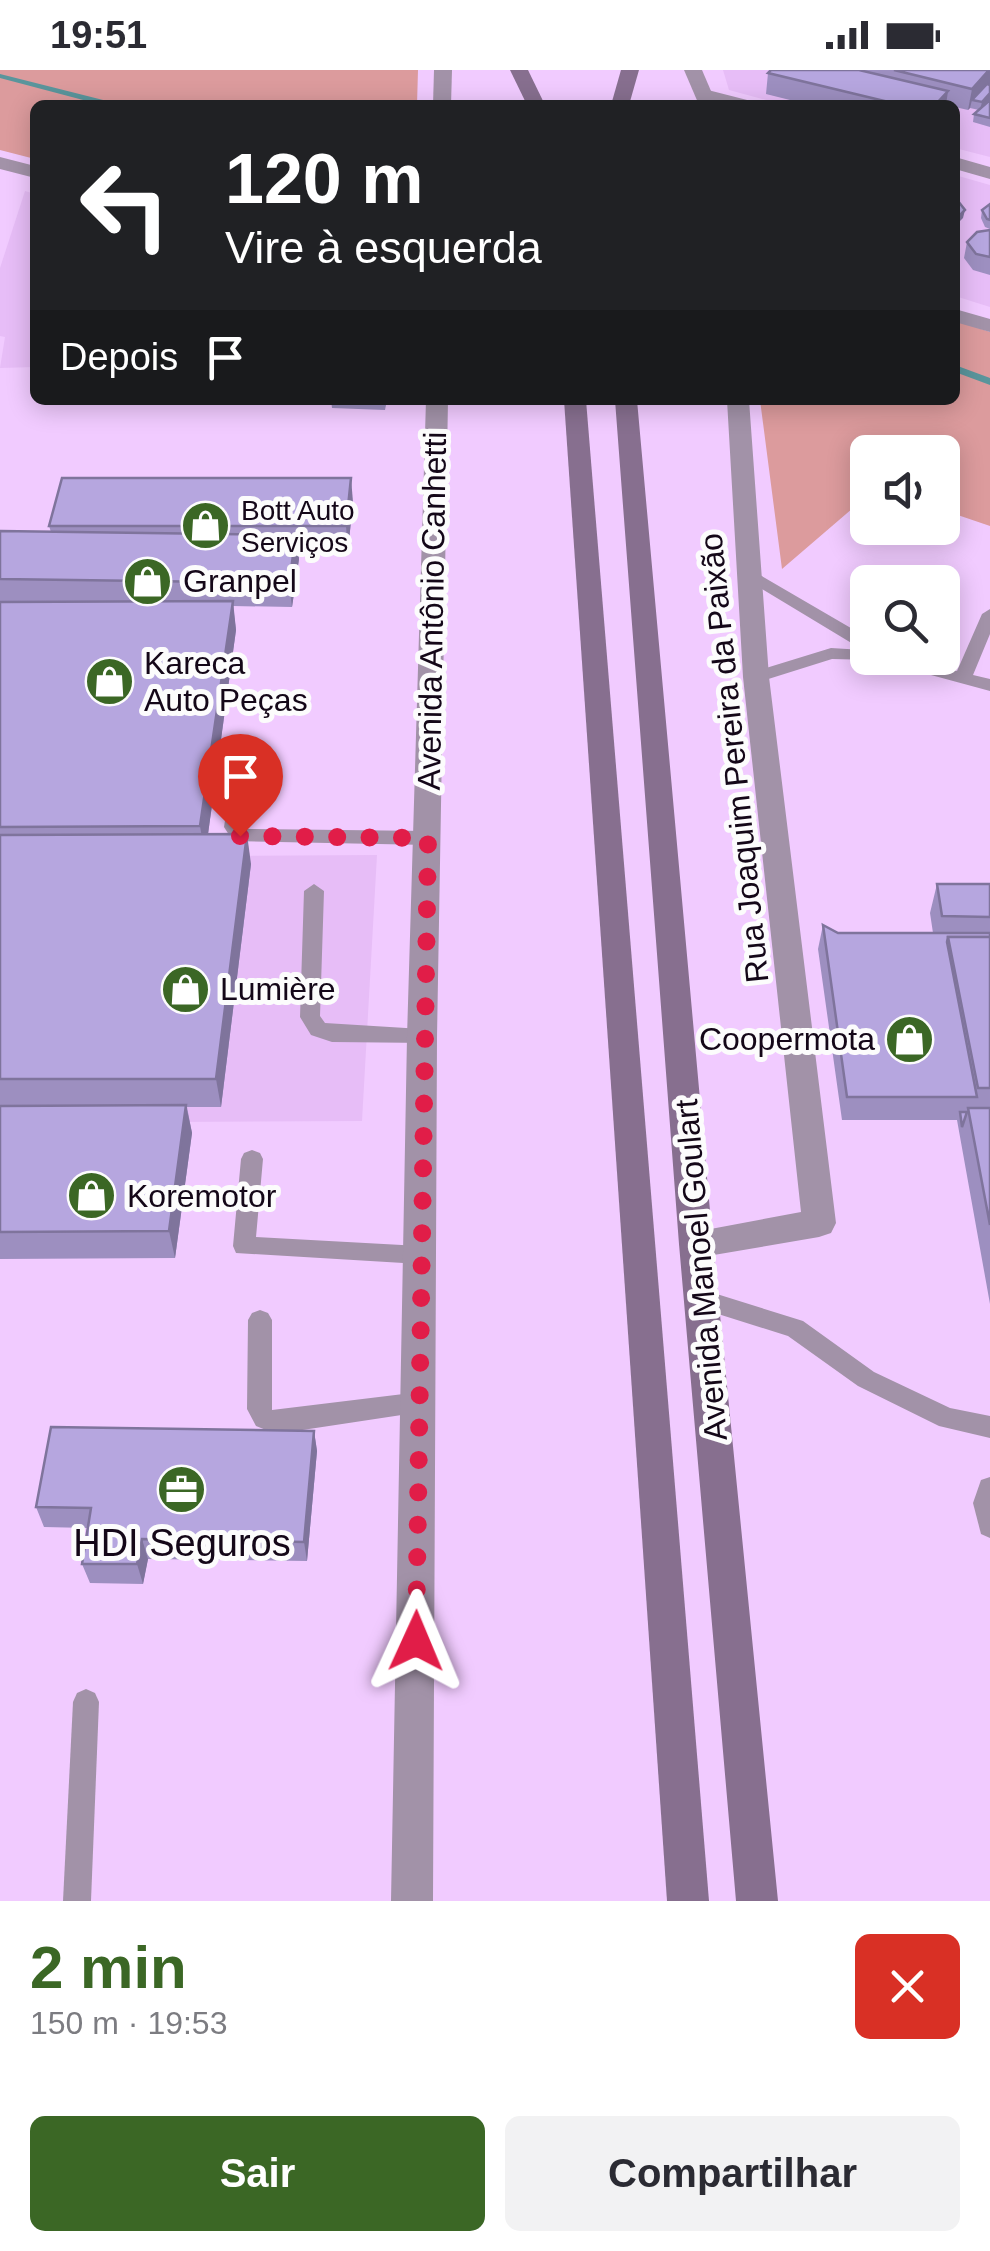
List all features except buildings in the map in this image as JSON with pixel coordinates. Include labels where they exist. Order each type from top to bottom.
[{"type":"main road","points":[[518,70],[533,100]]},
{"type":"main road","points":[[621,100],[630,70]]},
{"type":"main road","name":"Avenida Manoel Goulart","points":[[575,405],[688,1901]]},
{"type":"main road","name":"Avenida Manoel Goulart","points":[[626,405],[696,1244],[757,1901]]},
{"type":"street","points":[[442,100],[443,70]]},
{"type":"street","points":[[694,70],[706,99]]},
{"type":"street","points":[[0,163],[30,171]]},
{"type":"street","points":[[960,164],[990,172]]},
{"type":"street","points":[[960,316],[990,326]]},
{"type":"street","name":"Avenida Antônio Canhetti","points":[[412,1901],[422,1037],[436,405]]},
{"type":"street","name":"Rua Joaquim Pereira da Paixão","points":[[696,1244],[819,1222],[756,677],[738,405]]},
{"type":"lane","points":[[748,573],[850,635]]},
{"type":"lane","points":[[964,678],[990,614]]},
{"type":"lane","points":[[756,677],[831,654],[850,655]]},
{"type":"lane","points":[[953,675],[990,685]]},
{"type":"lane","points":[[242,764],[233,827],[240,836],[428,838]]},
{"type":"lane","points":[[314,891],[310,1017],[318,1029],[332,1034],[422,1037]]},
{"type":"lane","points":[[252,1160],[244,1246],[420,1255]]},
{"type":"lane","points":[[704,1300],[795,1328],[866,1379],[947,1418],[990,1426]]},
{"type":"lane","points":[[260,1320],[259,1409],[264,1418],[276,1423],[420,1403]]},
{"type":"lane","points":[[990,1488],[985,1503],[990,1526]]},
{"type":"lane","points":[[77,1901],[86,1702]]},
{"type":"shaded area","points":[[0,70],[418,70],[417,100],[30,100],[30,158],[0,150]]},
{"type":"shaded area","points":[[723,70],[990,70],[990,157],[960,149],[960,100],[766,100],[729,90]]},
{"type":"shaded area","points":[[960,176],[990,185],[990,307],[960,298]]},
{"type":"shaded area","points":[[25,191],[30,192],[30,367],[0,368],[5,337],[0,336],[0,268]]},
{"type":"shaded area","points":[[960,322],[990,332],[990,526],[960,516],[960,435],[850,435],[850,511],[782,569],[761,405],[960,405]]},
{"type":"shaded area","name":"Lumière","points":[[377,855],[362,1121],[0,1123],[0,857]]},
{"type":"waterway","points":[[0,76],[93,100]]},
{"type":"waterway","points":[[960,370],[990,382]]},
{"type":"place","name":"Bott Auto Serviços","points":[[206,526]]},
{"type":"place","name":"Granpel","points":[[148,581]]},
{"type":"place","name":"Kareca Auto Peças","points":[[109,681]]},
{"type":"place","name":"Lumière","points":[[185,989]]},
{"type":"place","name":"Coopermota","points":[[910,1039]]},
{"type":"place","name":"Koremotor","points":[[92,1196]]},
{"type":"place","name":"HDI Seguros","points":[[182,1489]]},
{"type":"route","points":[[240,836],[428,838],[422,1037],[416,1641]]}]
